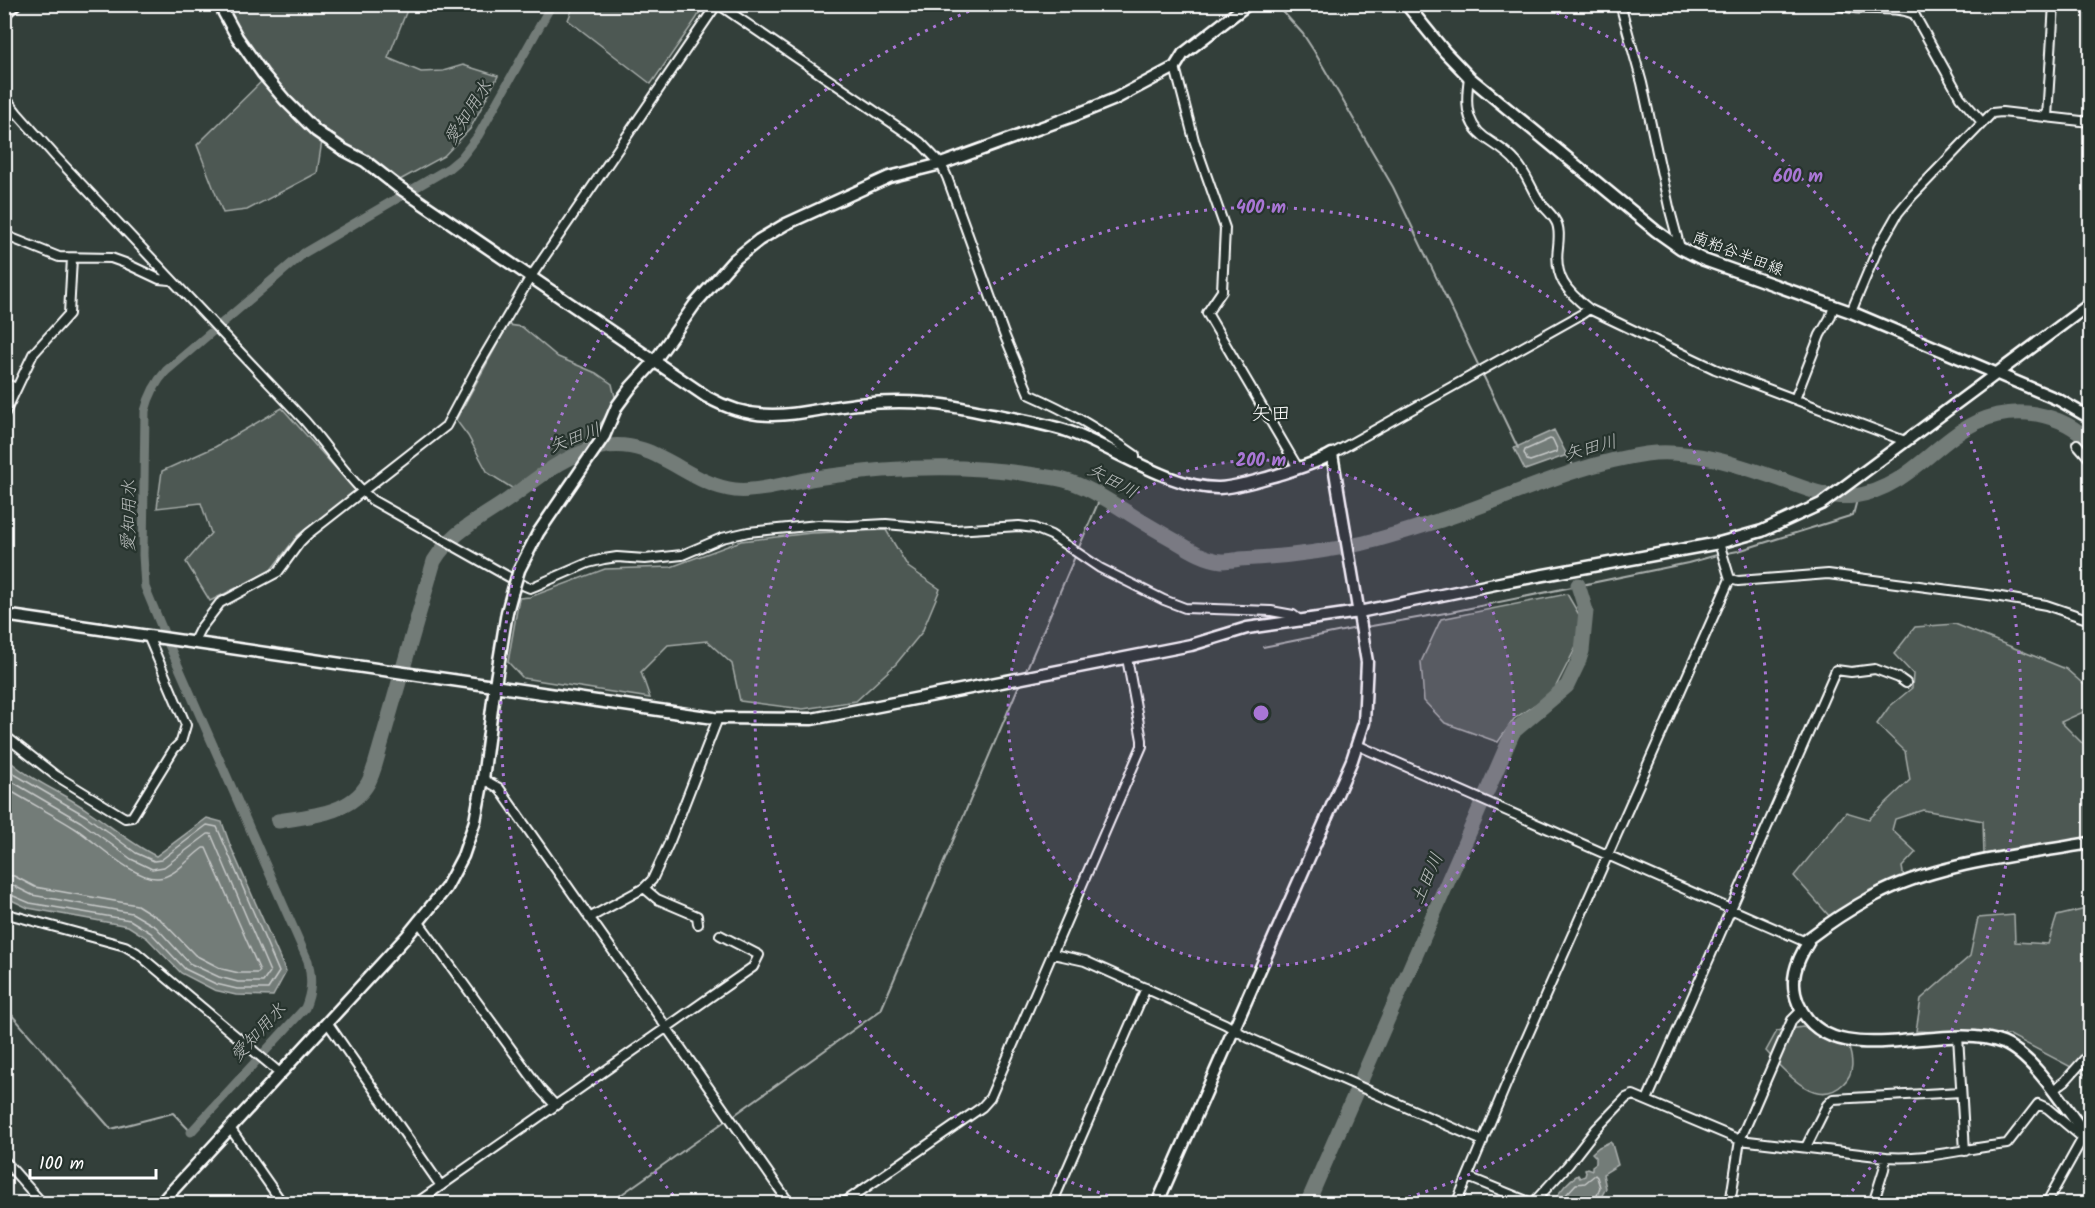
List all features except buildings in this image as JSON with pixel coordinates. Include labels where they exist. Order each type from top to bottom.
[{"type":"street","points":[[4,14],[15,4]]},
{"type":"street","points":[[219,4],[237,37],[263,74],[305,122],[342,149],[365,161],[417,200],[654,362],[722,406],[749,414],[782,416],[855,404],[926,403],[1065,430],[1106,446],[1178,480],[1198,486],[1219,488],[1248,484],[1332,454],[1589,309]]},
{"type":"street","points":[[193,643],[220,603],[278,572],[300,542],[446,426],[530,278],[718,4],[920,142],[941,164],[1008,345],[1029,394],[1067,411],[1096,428],[1135,455],[1135,461]]},
{"type":"street","points":[[160,1203],[392,954],[446,888],[463,856],[475,820],[507,612],[519,570],[538,533],[604,436],[617,406],[654,362],[695,304],[734,260],[759,240],[786,224],[889,177],[941,164],[1115,99],[1175,67],[1183,54],[1248,4]]},
{"type":"street","name":"南粕谷半田線","points":[[1406,4],[1469,78],[1656,231],[1680,248],[1704,260],[1851,312],[1998,373],[2059,400],[2091,418]]},
{"type":"street","points":[[1620,4],[1642,83],[1680,248]]},
{"type":"street","points":[[1836,4],[1853,8],[1902,9],[1914,14],[1960,97],[1982,122]]},
{"type":"street","points":[[2047,117],[2054,4]]},
{"type":"street","points":[[1175,67],[1194,140],[1225,228],[1222,291],[1207,313],[1298,468]]},
{"type":"street","points":[[1469,78],[1466,98],[1473,125],[1481,135],[1510,154],[1522,169],[1539,201],[1556,221],[1559,229],[1557,255],[1559,273],[1568,291],[1589,309],[1715,369],[1905,441]]},
{"type":"street","points":[[4,96],[55,156],[325,444],[362,492],[372,500],[530,588],[588,563],[604,559],[645,559],[682,555],[722,538],[748,532],[818,525],[886,524],[972,530],[1019,526],[1034,528],[1051,535],[1100,568],[1185,608],[1271,611],[1293,615],[1301,621]]},
{"type":"street","points":[[1851,312],[1878,248],[1898,213],[1992,113],[2001,112],[2091,122]]},
{"type":"street","points":[[4,235],[46,253],[72,258],[111,258],[125,262],[159,279],[170,280]]},
{"type":"street","points":[[4,415],[33,354],[69,314],[72,258]]},
{"type":"street","points":[[4,615],[718,718],[812,719],[1191,645],[1247,628],[1359,612],[1505,582],[1719,543],[1762,531],[1821,504],[2091,304]]},
{"type":"street","points":[[1795,399],[1820,334],[1834,306]]},
{"type":"street","points":[[4,383],[16,388]]},
{"type":"street","points":[[2077,444],[2091,459]]},
{"type":"street","points":[[1157,1203],[1352,760],[1364,723],[1367,662],[1332,454]]},
{"type":"street","points":[[4,458],[4,463]]},
{"type":"street","points":[[1456,1203],[1508,1080],[1730,579],[1719,543]]},
{"type":"street","points":[[1730,579],[1828,574],[1995,596],[2046,605],[2091,620]]},
{"type":"street","points":[[4,735],[55,775],[125,818],[132,817],[174,749],[182,742],[186,725],[153,637]]},
{"type":"street","points":[[842,1203],[982,1107],[990,1098],[1142,746],[1126,658]]},
{"type":"street","points":[[1647,1100],[1836,670],[1851,672],[1875,669],[1906,683]]},
{"type":"street","points":[[590,918],[644,888],[652,880],[660,866],[718,718]]},
{"type":"street","points":[[1357,745],[1808,943]]},
{"type":"street","points":[[483,779],[499,788],[790,1203]]},
{"type":"street","points":[[1808,943],[1805,941],[1824,927],[1893,887],[1932,874],[1983,862],[2091,843]]},
{"type":"street","points":[[644,888],[657,898],[697,916],[698,924]]},
{"type":"street","points":[[8,914],[125,946],[137,953],[280,1073]]},
{"type":"street","points":[[418,921],[541,1090],[555,1105]]},
{"type":"street","points":[[415,1203],[753,967],[759,955],[720,935]]},
{"type":"street","points":[[1808,943],[1799,956],[1794,975],[1795,996],[1801,1011],[1820,1032],[1845,1041],[1958,1036],[1987,1037],[2006,1044],[2024,1057],[2053,1090],[2087,1139]]},
{"type":"street","points":[[1053,954],[1085,961],[1225,1024],[1233,1031],[1483,1141]]},
{"type":"street","points":[[1052,1203],[1146,988]]},
{"type":"street","points":[[1730,1203],[1740,1140],[1792,1020],[1801,1011]]},
{"type":"street","points":[[327,1022],[441,1186]]},
{"type":"street","points":[[1958,1036],[1965,1150]]},
{"type":"street","points":[[2053,1090],[2091,1053]]},
{"type":"street","points":[[1806,1148],[1827,1105],[1833,1100],[1960,1092]]},
{"type":"street","points":[[1468,1177],[1533,1203],[1568,1165],[1596,1129],[1626,1098],[1633,1095],[1740,1140],[1886,1157],[1941,1155],[2007,1144],[2038,1104],[2047,1108],[2087,1139]]},
{"type":"street","points":[[230,1128],[283,1203]]},
{"type":"street","points":[[2046,1203],[2073,1154],[2087,1139]]},
{"type":"street","points":[[1873,1203],[1886,1157]]},
{"type":"street","points":[[4,1160],[43,1203]]},
{"type":"shaded area","points":[[574,4],[704,5],[651,84],[568,20]]},
{"type":"shaded area","points":[[222,5],[409,5],[388,58],[421,72],[443,71],[463,65],[498,76],[470,129],[444,156],[398,181],[324,128],[317,173],[247,210],[223,213],[197,145],[268,75]]},
{"type":"shaded area","points":[[508,325],[522,327],[558,357],[596,373],[612,384],[616,401],[582,447],[551,462],[515,490],[488,473],[468,436],[456,420]]},
{"type":"shaded area","points":[[282,408],[356,491],[298,535],[270,571],[210,601],[186,562],[211,533],[201,503],[157,508],[162,471],[215,447]]},
{"type":"shaded area","points":[[886,530],[908,567],[940,589],[922,632],[896,664],[856,701],[803,709],[740,701],[732,664],[707,641],[668,645],[641,672],[650,698],[523,678],[508,662],[519,598],[530,597],[605,569],[671,567],[741,541],[811,533]]},
{"type":"shaded area","points":[[1567,594],[1581,618],[1576,647],[1553,692],[1514,719],[1498,742],[1445,723],[1424,701],[1421,662],[1441,619]]},
{"type":"shaded area","points":[[1955,624],[2066,669],[2090,690],[2090,709],[2061,722],[2090,751],[2090,840],[1984,856],[1983,821],[1923,810],[1895,819],[1892,830],[1916,852],[1902,867],[1904,878],[1870,890],[1831,918],[1794,876],[1846,812],[1869,819],[1910,780],[1905,751],[1877,724],[1889,707],[1912,688],[1913,674],[1894,654],[1915,627]]},
{"type":"shaded area","points":[[2090,908],[2090,1077],[2010,1035],[1916,1031],[1921,999],[1970,956],[1978,918],[2014,915],[2015,942],[2048,944],[2057,916]]},
{"type":"shaded area","points":[[1803,1027],[1848,1045],[1852,1061],[1850,1075],[1833,1091],[1822,1093],[1801,1085],[1766,1051],[1777,1031]]},
{"type":"water","points":[[1554,430],[1567,455],[1525,470],[1514,448]]},
{"type":"water","points":[[4,756],[24,772],[156,856],[207,818],[222,822],[286,972],[273,996],[236,995],[214,990],[181,973],[147,938],[128,926],[28,908],[5,897]]},
{"type":"water","points":[[1610,1142],[1618,1165],[1603,1174],[1606,1188],[1598,1203],[1558,1203],[1556,1199],[1568,1182],[1578,1175],[1580,1178],[1585,1176],[1587,1168],[1592,1170],[1596,1157],[1592,1153]]},
{"type":"waterway","name":"愛知用水","points":[[191,1132],[305,1008],[311,979],[308,961],[145,587],[143,555],[145,411],[151,394],[166,371],[304,253],[449,168],[461,158],[478,136],[552,4]]},
{"type":"waterway","points":[[1276,4],[1303,34],[1314,51],[1393,187],[1518,448]]},
{"type":"waterway","name":"矢田川","points":[[278,821],[316,815],[340,807],[361,793],[368,783],[434,561],[442,550],[468,526],[552,468],[576,455],[602,447],[621,445],[638,448],[655,454],[702,480],[735,490],[767,488],[849,474],[926,468],[1003,471],[1055,478],[1089,490],[1191,550],[1222,561],[1302,554],[1374,541],[1441,520],[1568,473],[1646,454],[1699,456],[1752,470],[1819,493],[1845,497],[1880,489],[1902,477],[1960,432],[1982,420],[2007,413],[2036,414],[2051,418],[2072,427],[2090,442]]},
{"type":"waterway","points":[[1565,454],[1578,472]]},
{"type":"waterway","points":[[1025,673],[1101,496]]},
{"type":"waterway","points":[[1366,627],[1451,612],[1738,551],[1853,515],[1858,496]]},
{"type":"waterway","name":"土田川","points":[[1307,1204],[1513,732],[1567,686],[1578,663],[1582,651],[1586,611],[1578,585]]},
{"type":"waterway","points":[[1263,647],[1357,628]]},
{"type":"waterway","points":[[733,1116],[881,1010],[1020,683]]},
{"type":"waterway","points":[[5,912],[9,897]]},
{"type":"waterway","points":[[4,1006],[111,1129],[173,1113],[191,1132]]},
{"type":"waterway","points":[[608,1204],[728,1119]]},
{"type":"district","name":"矢田","points":[[1271,415]]}]
